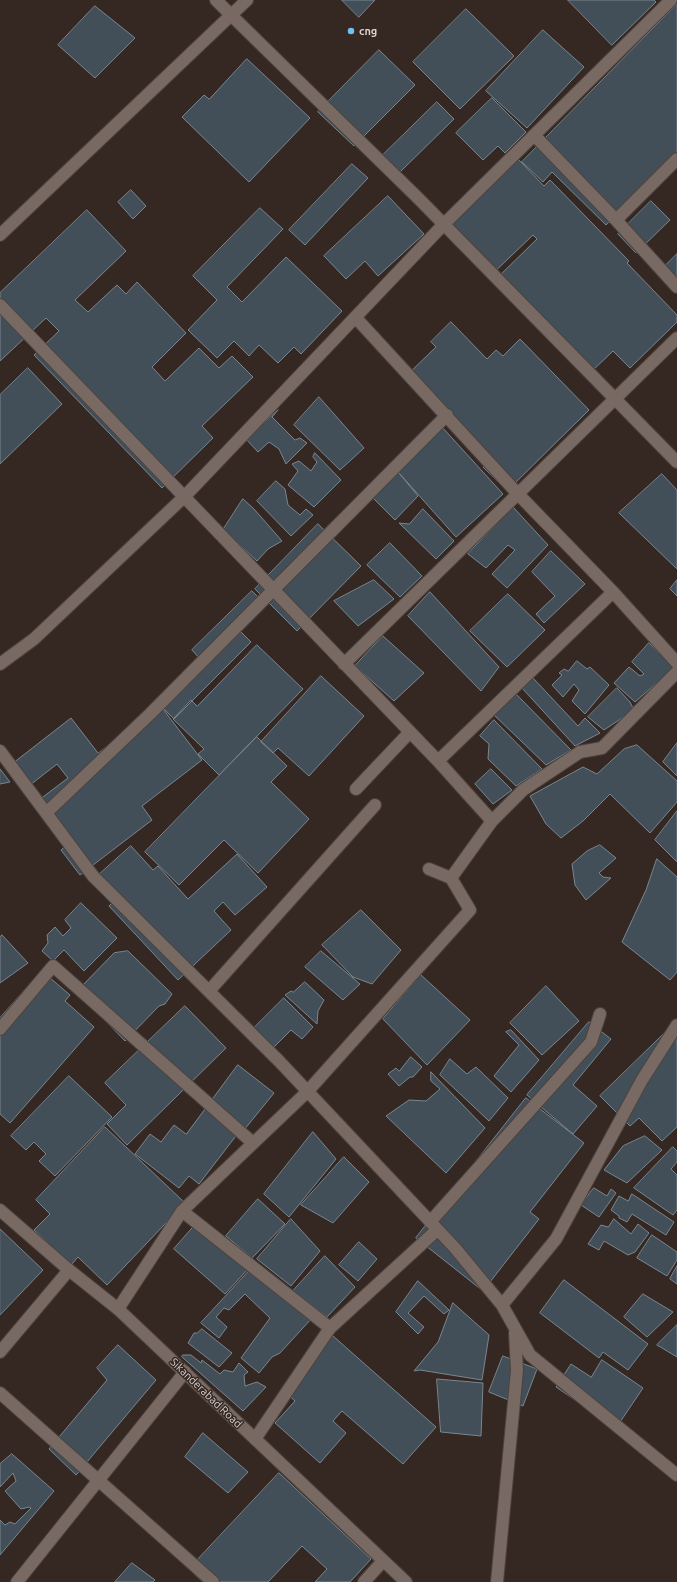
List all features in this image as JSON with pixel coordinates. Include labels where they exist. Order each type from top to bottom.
[{"type":"street","points":[[216,0],[444,224],[677,462]]},
{"type":"street","points":[[0,235],[232,16],[247,0]]},
{"type":"street","points":[[0,664],[34,639],[185,496],[444,224],[671,0]]},
{"type":"street","points":[[534,135],[616,220],[677,287]]},
{"type":"street","points":[[616,220],[677,159]]},
{"type":"street","points":[[0,305],[274,589],[438,761],[492,821]]},
{"type":"street","points":[[356,318],[518,494],[613,592],[677,663]]},
{"type":"street","points":[[344,664],[677,338]]},
{"type":"street","points":[[46,813],[150,714],[446,415]]},
{"type":"street","points":[[438,761],[613,592]]},
{"type":"street","points":[[451,878],[492,821],[523,790],[580,752],[602,748],[677,672]]},
{"type":"street","points":[[356,789],[410,732]]},
{"type":"street","points":[[0,751],[93,876],[308,1092],[434,1226],[502,1306],[530,1355],[677,1475]]},
{"type":"street","points":[[209,992],[375,805]]},
{"type":"street","points":[[118,1309],[182,1212],[308,1092],[470,910],[451,878],[429,869]]},
{"type":"street","points":[[0,1029],[53,966],[253,1143]]},
{"type":"street","points":[[255,1439],[330,1328],[434,1226],[591,1042],[600,1014]]},
{"type":"street","points":[[502,1306],[556,1239],[642,1080],[677,1025]]},
{"type":"street","name":"Sikanderabad Road","points":[[0,1210],[69,1270],[118,1309],[406,1582]]},
{"type":"street","points":[[182,1212],[330,1328]]},
{"type":"street","points":[[0,1352],[69,1270]]},
{"type":"street","points":[[497,1582],[518,1370],[515,1330]]},
{"type":"street","points":[[17,1582],[185,1372]]},
{"type":"street","points":[[0,1393],[213,1582]]},
{"type":"street","points":[[364,1582],[383,1560]]},
{"type":"building","points":[[342,0],[375,0],[359,17]]},
{"type":"building","points":[[568,0],[654,0],[656,2],[612,45]]},
{"type":"building","points":[[677,4],[677,153],[606,225],[552,172],[543,182],[522,162]]},
{"type":"building","points":[[95,6],[135,38],[95,78],[58,45]]},
{"type":"building","points":[[466,9],[514,56],[460,109],[413,62]]},
{"type":"building","points":[[543,30],[584,67],[527,128],[486,91]]},
{"type":"building","points":[[379,50],[415,85],[354,146],[318,112]]},
{"type":"building","points":[[247,59],[310,118],[249,182],[182,117],[204,95],[209,99]]},
{"type":"building","points":[[492,98],[526,132],[505,153],[498,146],[483,160],[456,133]]},
{"type":"building","points":[[437,102],[454,119],[400,172],[383,155]]},
{"type":"building","points":[[518,159],[544,186],[550,180],[629,261],[627,263],[677,315],[677,322],[630,368],[613,351],[591,372],[494,281],[537,239],[533,235],[488,278],[444,232]]},
{"type":"building","points":[[352,164],[368,178],[305,245],[289,230]]},
{"type":"building","points":[[131,190],[146,206],[133,219],[118,202]]},
{"type":"building","points":[[388,196],[424,234],[378,276],[365,261],[346,279],[324,256]]},
{"type":"building","points":[[651,201],[670,220],[636,253],[618,234]]},
{"type":"building","points":[[260,208],[283,229],[227,287],[242,302],[286,257],[342,311],[301,354],[294,347],[278,363],[259,345],[249,356],[234,341],[217,358],[188,330],[217,300],[193,276]]},
{"type":"building","points":[[87,210],[126,251],[75,300],[88,312],[117,285],[126,294],[137,282],[186,333],[152,367],[165,381],[199,348],[219,368],[232,356],[253,377],[202,426],[213,438],[162,488],[34,355],[59,331],[46,318],[0,361],[0,293]]},
{"type":"building","points":[[677,254],[677,293],[658,273]]},
{"type":"building","points":[[451,322],[487,359],[496,350],[503,356],[520,339],[589,410],[507,491],[483,467],[488,462],[404,378],[436,347],[431,342]]},
{"type":"building","points":[[28,368],[62,404],[0,464],[0,395]]},
{"type":"building","points":[[319,397],[364,448],[340,470],[294,425]]},
{"type":"building","points":[[278,410],[272,417],[295,440],[300,438],[307,443],[286,464],[279,449],[269,442],[258,452],[246,439]]},
{"type":"building","points":[[442,427],[503,494],[456,537],[399,473]]},
{"type":"building","points":[[315,453],[341,480],[314,507],[288,485],[298,471],[292,464],[299,461],[311,471],[317,462],[313,457]]},
{"type":"building","points":[[399,473],[418,496],[395,520],[373,498]]},
{"type":"building","points":[[662,474],[677,490],[677,569],[619,513]]},
{"type":"building","points":[[276,481],[285,489],[288,505],[300,515],[306,509],[313,515],[291,536],[257,501]]},
{"type":"building","points":[[243,499],[254,509],[282,541],[268,549],[257,561],[223,530]]},
{"type":"building","points":[[513,507],[548,545],[507,588],[492,574],[515,550],[508,545],[486,568],[468,554]]},
{"type":"building","points":[[423,509],[454,541],[436,559],[399,523],[409,524]]},
{"type":"building","points":[[318,524],[361,566],[297,631],[255,589]]},
{"type":"building","points":[[390,543],[422,576],[400,597],[367,565]]},
{"type":"building","points":[[551,551],[585,584],[544,623],[536,614],[555,596],[532,572]]},
{"type":"building","points":[[374,580],[394,599],[358,626],[334,601]]},
{"type":"building","points":[[677,580],[677,596],[670,589]]},
{"type":"building","points":[[252,591],[263,602],[237,628],[251,642],[174,719],[158,703],[201,660],[192,650]]},
{"type":"building","points":[[430,592],[499,667],[481,691],[408,616]]},
{"type":"building","points":[[508,594],[545,630],[507,667],[470,631]]},
{"type":"building","points":[[383,636],[424,673],[394,701],[355,666]]},
{"type":"building","points":[[649,643],[674,668],[635,702],[614,683],[629,667],[640,676],[644,674],[632,662]]},
{"type":"building","points":[[257,645],[303,689],[219,775],[198,754],[204,749],[173,719],[191,700],[197,706]]},
{"type":"building","points":[[577,661],[587,669],[590,667],[609,685],[585,714],[572,701],[579,690],[574,684],[563,697],[552,685],[562,675],[559,673],[564,669],[568,671]]},
{"type":"building","points":[[321,676],[364,716],[309,776],[278,748],[273,753],[261,742]]},
{"type":"building","points":[[533,678],[578,726],[585,718],[600,733],[575,746],[522,688]]},
{"type":"building","points":[[617,688],[630,702],[634,710],[604,730],[588,717]]},
{"type":"building","points":[[516,694],[571,750],[546,765],[493,714]]},
{"type":"building","points":[[160,705],[202,760],[142,806],[152,820],[80,875],[61,850],[67,845],[35,803],[68,778],[57,764],[25,789],[8,767],[71,718],[98,753]]},
{"type":"building","points":[[494,720],[542,769],[516,786],[488,759],[489,744],[480,736]]},
{"type":"building","points":[[257,737],[287,766],[271,782],[309,819],[258,873],[224,840],[179,885],[145,852]]},
{"type":"building","points":[[677,743],[677,776],[663,762]]},
{"type":"building","points":[[637,745],[677,781],[677,802],[650,833],[610,794],[583,821],[561,838],[546,824],[530,796],[583,767],[597,774],[624,749]]},
{"type":"building","points":[[0,769],[10,782],[0,784]]},
{"type":"building","points":[[491,769],[512,790],[493,804],[475,784]]},
{"type":"building","points":[[677,811],[677,862],[655,840]]},
{"type":"building","points":[[600,845],[616,858],[599,873],[603,877],[611,878],[586,900],[575,885],[572,864],[587,851]]},
{"type":"building","points":[[131,846],[153,870],[158,866],[188,899],[237,854],[267,887],[235,915],[223,902],[214,911],[231,930],[178,980],[109,906],[112,903],[92,881]]},
{"type":"building","points":[[657,859],[677,877],[677,972],[670,980],[622,942],[646,890]]},
{"type":"building","points":[[81,903],[117,938],[84,971],[64,950],[53,961],[42,951],[48,943],[47,935],[55,927],[63,936],[71,928],[65,920]]},
{"type":"building","points":[[361,910],[401,950],[372,984],[353,977],[322,945]]},
{"type":"building","points":[[2,935],[28,963],[0,983],[0,938]]},
{"type":"building","points":[[128,951],[172,994],[165,1004],[159,1006],[125,1041],[103,1018],[102,1012],[80,988],[114,953]]},
{"type":"building","points":[[321,951],[360,984],[343,1000],[305,967]]},
{"type":"building","points":[[42,971],[70,995],[65,1001],[94,1027],[10,1123],[0,1114],[0,1018]]},
{"type":"building","points":[[421,975],[470,1020],[427,1065],[383,1019]]},
{"type":"building","points":[[305,982],[324,1000],[318,1011],[317,1024],[285,995],[291,991],[293,992]]},
{"type":"building","points":[[546,986],[579,1021],[542,1055],[510,1023]]},
{"type":"building","points":[[284,998],[313,1027],[302,1039],[291,1030],[271,1050],[252,1030]]},
{"type":"building","points":[[185,1006],[226,1048],[127,1145],[107,1124],[126,1105],[105,1083]]},
{"type":"building","points":[[589,1022],[611,1039],[573,1085],[597,1106],[573,1134],[527,1095]]},
{"type":"building","points":[[669,1029],[677,1037],[677,1127],[662,1141],[639,1118],[630,1126],[600,1096]]},
{"type":"building","points":[[511,1030],[539,1060],[511,1092],[494,1076],[519,1045],[506,1032]]},
{"type":"building","points":[[411,1057],[422,1067],[413,1077],[410,1077],[399,1086],[388,1074],[396,1068],[399,1071]]},
{"type":"building","points":[[450,1059],[467,1074],[476,1067],[508,1098],[489,1121],[440,1075]]},
{"type":"building","points":[[238,1065],[274,1093],[244,1130],[242,1128],[199,1184],[189,1176],[179,1188],[135,1154],[150,1134],[161,1142],[174,1125],[186,1134]]},
{"type":"building","points":[[431,1072],[485,1128],[446,1173],[386,1116],[409,1100],[426,1101],[440,1089],[431,1081]]},
{"type":"building","points":[[69,1076],[112,1117],[55,1176],[39,1161],[46,1154],[34,1142],[26,1150],[11,1136]]},
{"type":"building","points":[[526,1098],[584,1143],[530,1212],[539,1219],[483,1291],[416,1238]]},
{"type":"building","points":[[105,1127],[185,1203],[107,1285],[78,1257],[71,1265],[34,1230],[50,1214],[36,1200]]},
{"type":"building","points":[[313,1132],[336,1159],[289,1217],[264,1194]]},
{"type":"building","points":[[645,1136],[662,1150],[627,1183],[604,1170],[623,1146]]},
{"type":"building","points":[[673,1147],[677,1151],[677,1162],[671,1169],[677,1175],[677,1210],[673,1215],[634,1188]]},
{"type":"building","points":[[344,1157],[369,1182],[333,1223],[301,1205]]},
{"type":"building","points":[[594,1188],[607,1196],[611,1189],[616,1193],[599,1217],[581,1205]]},
{"type":"building","points":[[632,1194],[674,1222],[666,1235],[632,1214],[627,1222],[619,1218],[619,1216],[611,1210],[619,1196],[628,1201]]},
{"type":"building","points":[[258,1199],[285,1224],[252,1258],[226,1236]]},
{"type":"building","points":[[291,1219],[320,1251],[291,1286],[257,1259]]},
{"type":"building","points":[[614,1219],[631,1234],[638,1224],[649,1233],[635,1252],[628,1255],[604,1241],[599,1250],[588,1244],[601,1225],[608,1227]]},
{"type":"building","points":[[196,1224],[247,1270],[225,1294],[174,1249]]},
{"type":"building","points":[[0,1229],[43,1270],[0,1315]]},
{"type":"building","points":[[652,1235],[677,1252],[677,1260],[667,1276],[637,1258]]},
{"type":"building","points":[[359,1242],[377,1259],[358,1281],[339,1265]]},
{"type":"building","points":[[325,1256],[355,1287],[327,1317],[293,1291]]},
{"type":"building","points":[[677,1266],[677,1284],[670,1279]]},
{"type":"building","points":[[250,1270],[312,1318],[280,1353],[272,1357],[259,1373],[241,1358],[270,1318],[245,1294],[229,1310],[224,1308],[216,1317],[227,1327],[219,1338],[201,1323]]},
{"type":"building","points":[[564,1280],[648,1344],[628,1370],[603,1352],[599,1358],[540,1313]]},
{"type":"building","points":[[418,1281],[449,1310],[444,1314],[424,1296],[408,1313],[424,1327],[418,1334],[396,1312]]},
{"type":"building","points":[[643,1294],[673,1312],[647,1337],[624,1317]]},
{"type":"building","points":[[453,1303],[489,1335],[482,1380],[420,1370],[414,1371],[438,1342]]},
{"type":"building","points":[[677,1325],[677,1357],[657,1345]]},
{"type":"building","points":[[202,1329],[232,1353],[219,1367],[188,1343],[194,1333],[197,1333]]},
{"type":"building","points":[[333,1336],[436,1427],[403,1464],[342,1411],[333,1421],[346,1433],[320,1463],[275,1423],[295,1401],[284,1391]]},
{"type":"building","points":[[118,1345],[156,1380],[76,1475],[49,1449],[107,1380],[97,1368]]},
{"type":"building","points":[[183,1355],[191,1355],[201,1363],[202,1360],[220,1374],[224,1370],[233,1372],[239,1363],[248,1372],[244,1375],[245,1386],[257,1382],[266,1387],[243,1411],[182,1357]]},
{"type":"building","points":[[503,1356],[537,1369],[523,1406],[489,1392]]},
{"type":"building","points":[[602,1360],[643,1388],[616,1428],[556,1387],[571,1364],[591,1377]]},
{"type":"building","points":[[437,1379],[483,1383],[481,1436],[441,1432]]},
{"type":"building","points":[[203,1433],[248,1472],[228,1493],[185,1457]]},
{"type":"building","points":[[12,1454],[54,1491],[0,1555],[0,1520],[5,1525],[10,1522],[15,1524],[31,1508],[21,1509],[5,1491],[16,1481],[13,1473],[0,1487],[0,1464]]},
{"type":"building","points":[[279,1473],[371,1559],[350,1582],[315,1582],[327,1569],[302,1546],[268,1582],[203,1582],[189,1569]]},
{"type":"building","points":[[132,1563],[155,1580],[153,1582],[115,1582]]},
{"type":"place","name":"cng","points":[[351,31]]}]
